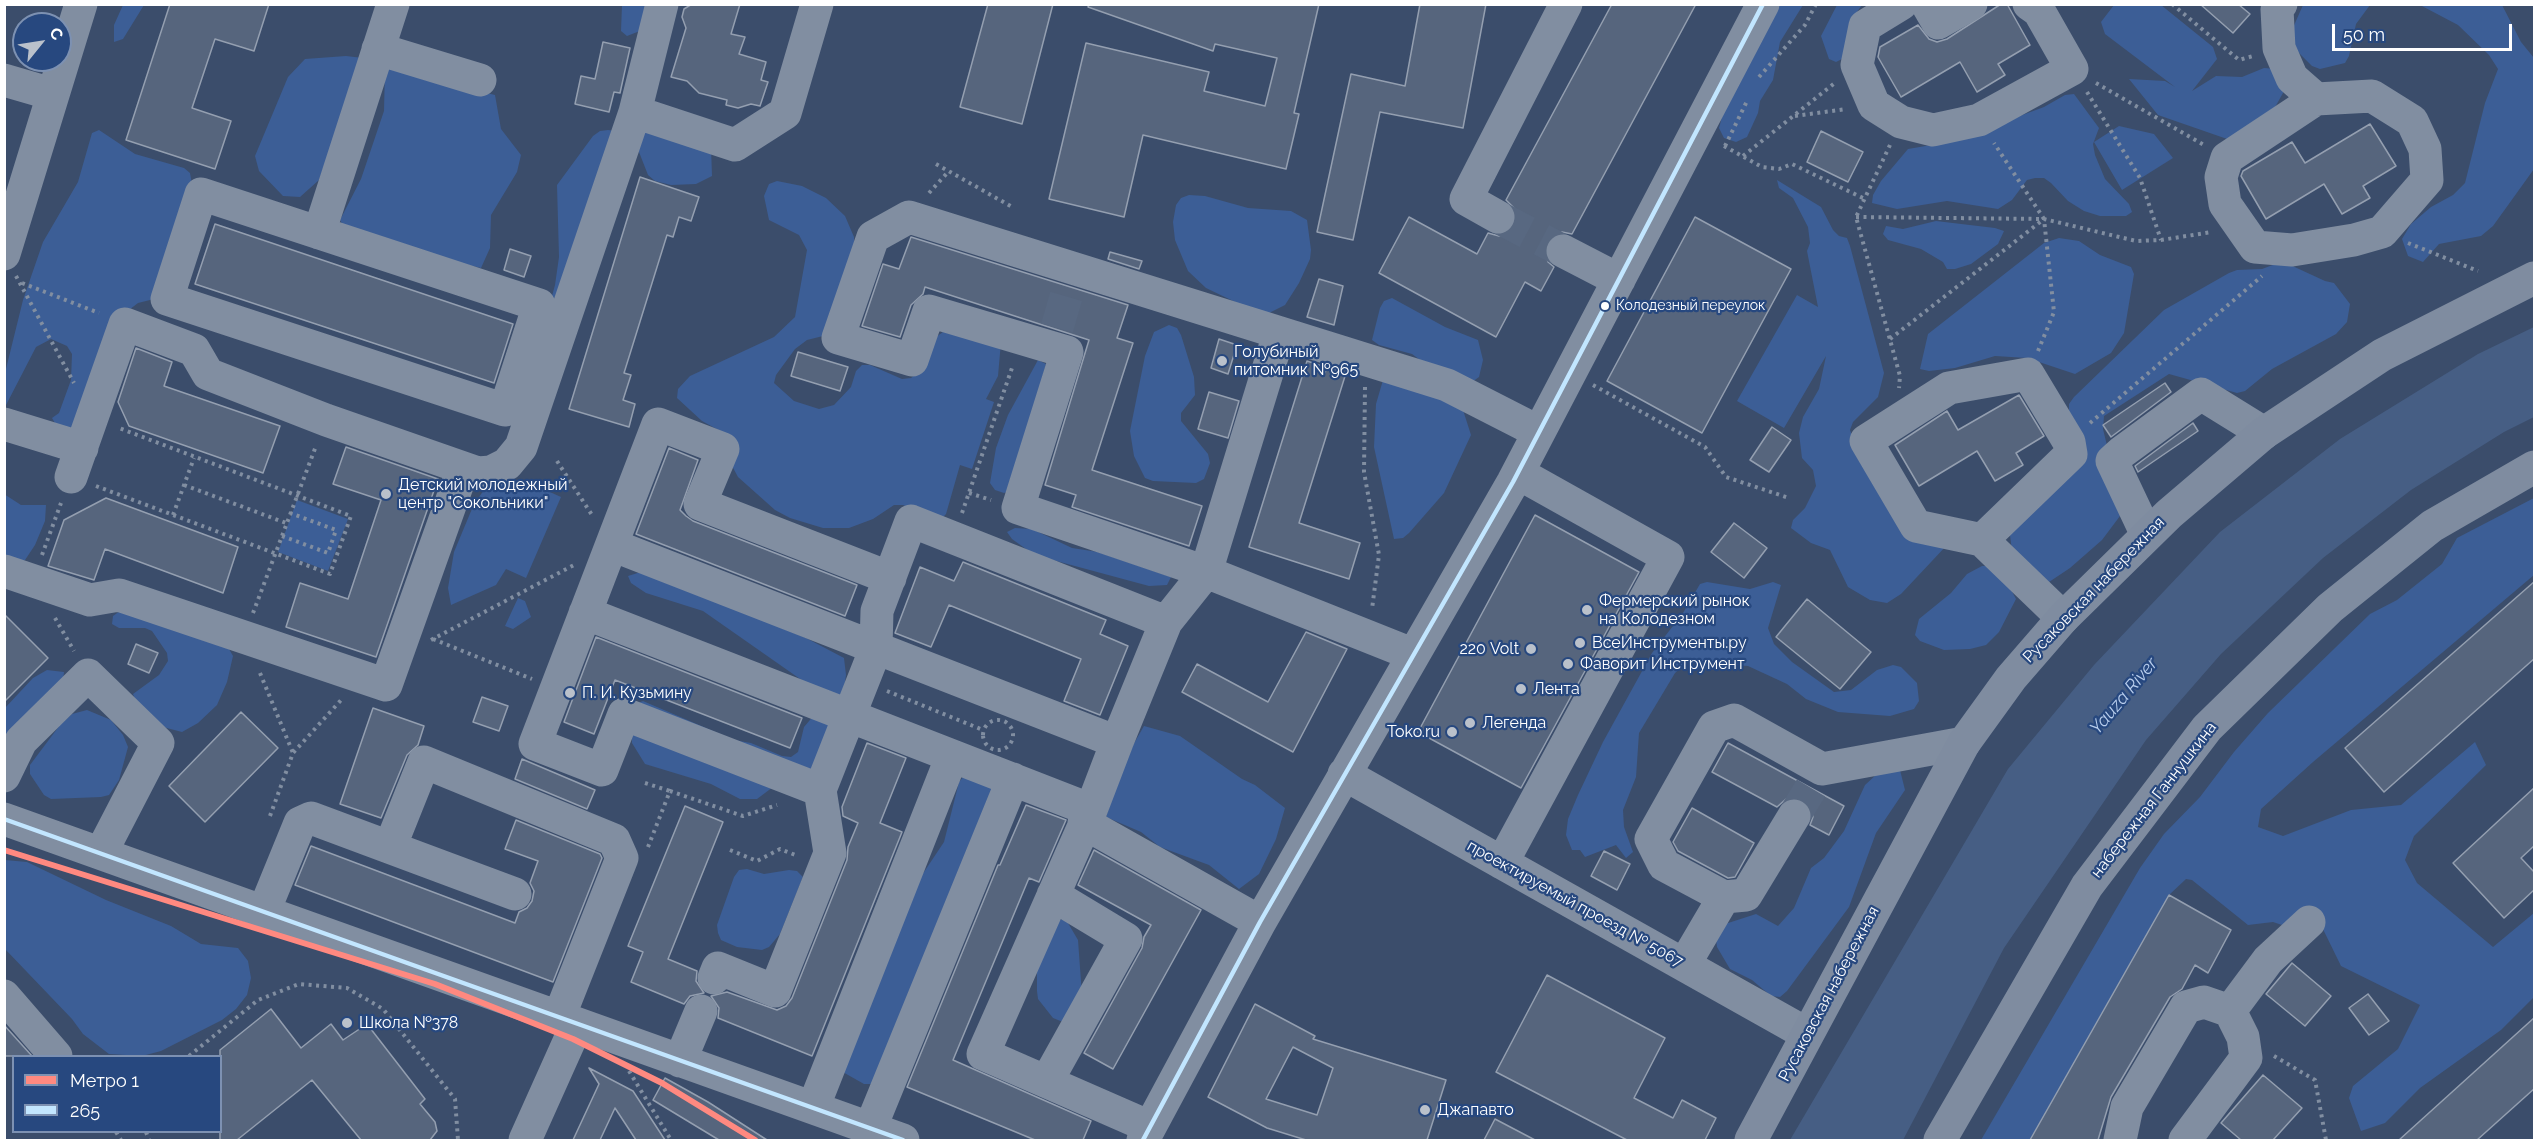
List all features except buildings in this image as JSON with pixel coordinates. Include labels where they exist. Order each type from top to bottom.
[{"type":"main road","name":"Русаковская набережная","points":[[1751,1140],[1964,743],[2011,678],[2063,618],[2147,535],[2264,433],[2382,355],[2535,278]]},
{"type":"main road","name":"набережная Ганнушкина","points":[[1940,1140],[2087,886],[2207,728],[2330,608],[2432,525],[2535,467]]},
{"type":"street","points":[[10,264],[14,192],[52,94],[81,4]]},
{"type":"street","points":[[319,233],[393,4]]},
{"type":"street","points":[[4,424],[76,462],[124,324],[194,350],[208,374],[326,420],[464,469],[491,472],[507,464],[521,447],[635,112],[662,4]]},
{"type":"street","points":[[635,112],[735,145],[785,113],[817,4]]},
{"type":"street","points":[[1498,217],[1466,199],[1566,4]]},
{"type":"street","points":[[1279,334],[1206,572],[1166,622],[1088,817],[983,1054],[1047,1081],[1146,1133],[1260,922],[1518,473],[1763,4]]},
{"type":"street","points":[[1901,4],[1865,26],[1857,65],[1887,113],[1933,129],[1979,120],[2072,69],[2039,10],[2029,4]]},
{"type":"street","points":[[1927,4],[1938,23],[1971,4]]},
{"type":"street","points":[[2281,4],[2277,9],[2279,48],[2292,78],[2316,99]]},
{"type":"street","points":[[378,49],[480,80]]},
{"type":"street","points":[[4,80],[52,94]]},
{"type":"street","points":[[2372,96],[2412,121],[2425,148],[2427,180],[2382,232],[2354,240],[2292,250],[2255,247],[2225,204],[2221,177],[2227,158],[2316,99],[2372,96]]},
{"type":"street","points":[[201,194],[319,233],[539,305],[505,410],[168,299],[201,194]]},
{"type":"street","points":[[1412,654],[1206,572],[1018,508],[1067,352],[1054,338],[929,311],[912,360],[838,338],[873,237],[909,217],[1072,277],[1279,334],[1447,385],[1539,432]]},
{"type":"street","points":[[1563,251],[1619,280]]},
{"type":"street","points":[[1982,540],[2071,454],[2069,442],[2028,374],[1950,388],[1866,441],[1916,526],[1982,540],[2063,618]]},
{"type":"street","points":[[2147,535],[2112,461],[2122,452],[2200,394],[2264,433]]},
{"type":"street","points":[[820,790],[624,714],[602,770],[535,744],[658,424],[723,449],[700,504],[890,578]]},
{"type":"street","points":[[19,576],[90,600],[119,595],[245,635],[386,685],[464,469]]},
{"type":"street","points":[[1502,863],[1668,557],[1518,473]]},
{"type":"street","points":[[714,978],[718,968],[775,991],[830,853],[820,790],[876,648],[877,611],[911,521],[1166,622]]},
{"type":"street","points":[[612,545],[1117,742]]},
{"type":"street","points":[[585,613],[1013,779],[1088,817],[1260,922]]},
{"type":"street","points":[[4,776],[21,741],[88,675],[158,743],[101,853]]},
{"type":"street","points":[[1794,816],[1746,896],[1724,897],[1664,865],[1651,839],[1714,727],[1734,720],[1816,778],[1964,743]]},
{"type":"street","points":[[813,1108],[952,756]]},
{"type":"street","points":[[390,847],[424,762],[614,840],[622,858],[525,1140]]},
{"type":"street","name":"проектируемый проезд № 5067","points":[[1344,774],[1807,1034]]},
{"type":"street","points":[[870,1129],[1013,779]]},
{"type":"street","points":[[264,911],[300,823],[311,818],[515,894]]},
{"type":"street","points":[[4,819],[903,1140]]},
{"type":"street","points":[[1047,1081],[1126,939],[1053,895]]},
{"type":"street","points":[[1684,965],[1724,897]]},
{"type":"street","points":[[2236,1024],[2268,960],[2309,922]]},
{"type":"street","points":[[4,996],[55,1055]]},
{"type":"street","points":[[2120,1140],[2127,1107],[2186,1007],[2204,1002],[2236,1024],[2246,1058],[2185,1140]]},
{"type":"street","points":[[680,1061],[701,1011]]},
{"type":"path","points":[[1754,87],[1759,77],[1805,25],[1816,4]]},
{"type":"path","points":[[2172,4],[2239,60],[2279,48]]},
{"type":"path","points":[[1743,156],[1857,65]]},
{"type":"path","points":[[2072,69],[2227,158]]},
{"type":"path","points":[[2072,69],[2140,178],[2161,240]]},
{"type":"path","points":[[1725,146],[1749,97]]},
{"type":"path","points":[[1793,116],[1887,113],[1864,199],[1856,217],[1900,376],[1898,402],[1886,428]]},
{"type":"path","points":[[1979,120],[2044,219],[2054,312],[2028,374]]},
{"type":"path","points":[[1715,141],[1762,167],[1779,169],[1792,164],[1864,199]]},
{"type":"path","points":[[936,164],[1014,208]]},
{"type":"path","points":[[1856,217],[2044,219],[2136,241],[2161,240],[2242,227]]},
{"type":"path","points":[[1889,339],[2044,219]]},
{"type":"path","points":[[2382,232],[2478,271]]},
{"type":"path","points":[[2069,442],[2292,250]]},
{"type":"path","points":[[10,264],[92,417],[194,458],[351,516],[330,574],[173,515],[76,462],[19,576],[88,675]]},
{"type":"path","points":[[20,283],[124,324]]},
{"type":"path","points":[[1365,360],[1364,472],[1379,555],[1371,608],[1380,642]]},
{"type":"path","points":[[953,538],[1014,361]]},
{"type":"path","points":[[1584,381],[1705,447],[1726,477],[1789,498]]},
{"type":"path","points":[[293,753],[245,635],[326,420]]},
{"type":"path","points":[[173,515],[194,458]]},
{"type":"path","points":[[398,655],[612,545],[557,460]]},
{"type":"path","points":[[184,485],[286,523]]},
{"type":"path","points":[[282,536],[328,553],[332,542],[336,530],[290,513]]},
{"type":"path","points":[[332,542],[341,546]]},
{"type":"path","points":[[433,639],[556,688]]},
{"type":"path","points":[[269,819],[293,753],[363,676]]},
{"type":"path","points":[[862,681],[984,730]]},
{"type":"path","points":[[993,720],[1003,721],[1011,727],[1012,741],[1003,750],[992,749],[985,743],[984,730],[993,720]]},
{"type":"path","points":[[645,783],[670,791]]},
{"type":"path","points":[[730,850],[757,861],[780,849],[824,866]]},
{"type":"path","points":[[190,1055],[258,1000],[299,984],[347,988],[383,1009],[455,1099],[458,1140]]},
{"type":"path","points":[[2236,1024],[2315,1080],[2326,1140]]},
{"type":"path","points":[[625,1062],[635,1084],[671,1140]]},
{"type":"shaded area","points":[[123,5],[144,5],[123,39],[114,42],[114,25]]},
{"type":"shaded area","points":[[622,5],[653,5],[645,29],[627,36],[621,31]]},
{"type":"shaded area","points":[[1779,5],[1803,5],[1780,42],[1773,80],[1760,101],[1758,113],[1747,137],[1736,142],[1724,138],[1719,128],[1732,80]]},
{"type":"shaded area","points":[[1837,5],[1862,5],[1854,16],[1844,58],[1836,62],[1829,59],[1821,36]]},
{"type":"shaded area","points":[[2114,5],[2161,5],[2213,47],[2217,59],[2192,91],[2216,76],[2242,77],[2264,68],[2277,69],[2283,80],[2283,93],[2265,125],[2230,140],[2158,115],[2129,79],[2165,81],[2175,87],[2105,34],[2101,22]]},
{"type":"shaded area","points":[[2303,5],[2370,5],[2356,24],[2349,56],[2345,63],[2320,69],[2312,66],[2293,47],[2292,30]]},
{"type":"shaded area","points":[[2420,5],[2502,5],[2521,42],[2534,58],[2534,169],[2493,226],[2481,236],[2439,244],[2423,262],[2408,256],[2402,239],[2411,224],[2431,207],[2453,195],[2465,183],[2485,103],[2498,69],[2489,55],[2458,25]]},
{"type":"shaded area","points":[[346,56],[363,58],[319,180],[300,197],[283,196],[259,171],[255,156],[288,77],[305,59]]},
{"type":"shaded area","points":[[385,68],[495,95],[501,129],[521,155],[517,172],[491,215],[490,248],[481,268],[425,255],[344,227],[340,220],[361,179],[384,111]]},
{"type":"shaded area","points":[[2074,94],[2099,128],[2093,144],[2095,155],[2105,179],[2129,204],[2132,212],[2126,216],[2100,216],[2084,211],[2068,201],[2044,178],[2027,180],[2012,200],[1998,209],[1947,201],[1897,209],[1872,203],[1873,195],[1881,181],[1908,149],[1949,142],[2044,107],[2065,95]]},
{"type":"shaded area","points":[[2119,126],[2154,134],[2173,158],[2122,190],[2094,142]]},
{"type":"shaded area","points":[[99,130],[135,154],[184,168],[190,173],[193,190],[154,299],[138,303],[125,313],[73,427],[67,432],[59,430],[52,418],[59,413],[71,380],[72,354],[67,346],[51,339],[36,347],[5,407],[5,373],[23,300],[43,242],[78,182],[92,133]]},
{"type":"shaded area","points":[[646,130],[711,147],[712,176],[696,184],[671,185],[655,181],[648,175],[639,152],[638,144]]},
{"type":"shaded area","points":[[600,131],[617,131],[600,192],[546,318],[555,285],[559,257],[557,185],[593,136]]},
{"type":"shaded area","points":[[1777,180],[1821,207],[1833,230],[1839,236],[1847,238],[1850,246],[1884,373],[1878,397],[1853,422],[1850,430],[1853,438],[1947,545],[1901,594],[1887,603],[1870,600],[1848,587],[1830,550],[1811,543],[1791,528],[1793,520],[1805,508],[1816,486],[1813,470],[1802,458],[1799,433],[1803,417],[1819,389],[1826,356],[1784,428],[1737,401],[1797,295],[1818,307],[1807,251],[1810,243],[1808,227],[1793,198],[1779,188]]},
{"type":"shaded area","points":[[777,181],[802,186],[826,198],[845,216],[854,237],[855,269],[823,336],[807,340],[795,349],[776,375],[774,383],[794,401],[819,409],[834,405],[851,387],[856,371],[862,365],[870,365],[902,379],[911,378],[917,373],[936,337],[943,332],[1001,342],[998,376],[986,399],[994,402],[972,469],[960,465],[946,514],[940,520],[903,505],[894,505],[873,519],[849,528],[823,528],[790,518],[775,510],[738,477],[730,462],[724,433],[702,421],[677,398],[678,389],[690,376],[774,337],[795,317],[807,250],[799,235],[769,220],[764,196],[769,184]]},
{"type":"shaded area","points":[[1189,195],[1205,196],[1248,208],[1291,211],[1307,220],[1310,259],[1285,305],[1269,313],[1252,310],[1206,288],[1188,271],[1175,240],[1173,222],[1176,205],[1181,198]]},
{"type":"shaded area","points":[[1936,221],[2004,231],[1998,244],[1971,264],[1955,269],[1947,269],[1943,262],[1921,249],[1888,240],[1883,234],[1886,226],[1903,229]]},
{"type":"shaded area","points":[[2059,238],[2079,241],[2100,255],[2131,267],[2134,274],[2124,333],[2111,353],[2075,374],[2027,358],[1995,356],[1955,368],[1929,371],[1920,369],[1928,334],[2044,243]]},
{"type":"shaded area","points":[[2278,263],[2286,263],[2334,283],[2350,304],[2347,322],[2336,334],[2272,369],[2245,391],[2237,393],[2169,374],[2104,416],[2103,429],[2123,512],[2102,540],[2070,568],[2049,582],[2012,551],[2010,535],[2069,420],[2069,404],[2074,397],[2164,310],[2229,273],[2237,270],[2262,269]]},
{"type":"shaded area","points":[[1392,298],[1445,327],[1478,340],[1483,360],[1479,377],[1472,382],[1439,374],[1412,354],[1379,345],[1372,340],[1380,308],[1384,301]]},
{"type":"shaded area","points":[[1169,325],[1177,328],[1181,335],[1194,377],[1195,395],[1181,413],[1181,421],[1208,454],[1210,463],[1204,479],[1196,483],[1153,481],[1145,478],[1134,456],[1130,431],[1145,356],[1154,332]]},
{"type":"shaded area","points":[[1038,360],[1046,364],[1012,490],[1004,493],[995,490],[990,483],[996,448],[1008,415]]},
{"type":"shaded area","points":[[1388,373],[1463,410],[1471,435],[1444,493],[1409,533],[1403,538],[1394,539],[1374,447],[1376,404],[1383,380]]},
{"type":"shaded area","points":[[521,479],[561,497],[526,578],[506,569],[496,585],[451,605],[448,588],[454,552],[474,504],[484,490],[499,482],[516,482],[517,488]]},
{"type":"shaded area","points":[[4,494],[21,505],[46,505],[45,521],[35,545],[25,560],[17,563],[5,560]]},
{"type":"shaded area","points":[[2534,498],[2534,575],[2313,762],[2261,809],[2258,827],[2283,836],[2351,810],[2401,805],[2475,742],[2486,765],[2414,836],[2405,860],[2417,883],[2493,947],[2534,913],[2534,997],[2501,1030],[2420,1088],[2385,1123],[2361,1131],[2349,1098],[2353,1086],[2398,1049],[2420,1005],[2341,966],[2320,923],[2297,930],[2273,922],[2248,925],[2192,880],[2186,879],[2169,895],[2030,1140],[1981,1140],[2140,868],[2164,834],[2200,797],[2234,752],[2268,713],[2370,614],[2397,600],[2442,564],[2457,538]]},
{"type":"shaded area","points":[[297,500],[348,519],[328,571],[278,552]]},
{"type":"shaded area","points":[[1015,528],[1032,529],[1072,548],[1098,552],[1171,577],[1167,585],[1149,586],[1033,554],[1012,539],[1007,532]]},
{"type":"shaded area","points":[[1982,566],[1990,566],[2008,584],[2016,599],[1999,632],[1986,645],[1970,649],[1944,650],[1920,641],[1915,635],[1919,619],[1951,593],[1967,574]]},
{"type":"shaded area","points":[[644,571],[806,638],[844,658],[846,675],[842,702],[813,688],[703,611],[646,593],[631,583],[628,576]]},
{"type":"shaded area","points":[[1707,582],[1750,589],[1773,582],[1781,585],[1768,628],[1774,644],[1792,662],[1834,692],[1851,690],[1877,670],[1893,665],[1901,667],[1917,683],[1919,701],[1914,709],[1890,716],[1838,712],[1806,699],[1787,684],[1748,666],[1688,662],[1675,673],[1639,733],[1636,777],[1623,810],[1624,827],[1633,852],[1626,858],[1616,845],[1585,857],[1580,850],[1572,850],[1566,835],[1568,819],[1578,795],[1603,742],[1652,653],[1683,613],[1700,584]]},
{"type":"shaded area","points":[[518,598],[525,601],[531,617],[513,629],[505,626]]},
{"type":"shaded area","points":[[120,611],[229,649],[233,656],[227,682],[217,705],[198,723],[182,732],[159,726],[136,702],[133,694],[159,675],[168,661],[167,653],[152,631],[145,628],[119,628],[112,624],[113,616]]},
{"type":"shaded area","points":[[47,670],[64,672],[63,681],[5,737],[5,708],[33,678]]},
{"type":"shaded area","points":[[643,701],[734,740],[751,743],[782,756],[791,757],[798,752],[804,727],[815,714],[837,726],[815,771],[635,704]]},
{"type":"shaded area","points":[[87,710],[111,720],[123,735],[128,747],[119,780],[109,795],[51,799],[44,795],[30,774],[30,765],[60,725],[72,714]]},
{"type":"shaded area","points":[[1144,726],[1180,736],[1242,779],[1255,785],[1285,808],[1276,839],[1259,874],[1239,889],[1209,865],[1160,847],[1141,832],[1106,817],[1125,759]]},
{"type":"shaded area","points":[[640,732],[777,784],[757,799],[740,799],[711,784],[645,764],[632,743],[632,735]]},
{"type":"shaded area","points":[[1900,770],[1905,790],[1876,833],[1849,907],[1787,991],[1780,997],[1771,996],[1752,980],[1730,969],[1717,947],[1716,939],[1725,924],[1756,914],[1778,926],[1794,908],[1811,868],[1824,858],[1844,831],[1865,785],[1877,774]]},
{"type":"shaded area","points":[[965,775],[992,787],[989,804],[872,1084],[864,1084],[841,1071],[910,893],[944,842],[959,782]]},
{"type":"shaded area","points":[[5,860],[27,862],[106,900],[171,926],[201,944],[238,948],[248,961],[251,978],[247,995],[236,1009],[222,1020],[161,1051],[146,1055],[109,1054],[83,1034],[72,1019],[5,949]]},
{"type":"shaded area","points":[[747,869],[764,874],[797,871],[803,877],[780,934],[769,947],[762,950],[737,947],[721,940],[718,933],[717,925],[734,877],[739,870]]},
{"type":"shaded area","points":[[1065,918],[1078,940],[1082,995],[1068,1024],[1053,1018],[1038,999],[1037,991],[1037,966],[1058,921]]},
{"type":"water","name":"Yauza River","points":[[2534,327],[2534,417],[2504,432],[2411,490],[2323,558],[2221,654],[2146,740],[2004,948],[1903,1140],[1790,1140],[2008,769],[2094,665],[2220,532],[2340,439],[2478,354]]},
{"type":"tunnel","points":[[1498,217],[1563,251]]},
{"type":"tunnel","points":[[1057,328],[1070,283]]},
{"type":"tunnel","points":[[1794,816],[1811,788]]},
{"type":"metro line","name":"1","points":[[4,850],[435,984],[573,1039],[662,1083],[755,1140]]},
{"type":"transit line","name":"265","points":[[1143,1140],[1260,922],[1513,482],[1763,4]]},
{"type":"transit line","name":"265","points":[[4,819],[903,1140]]},
{"type":"place","name":"Колодезный переулок","points":[[1605,306]]},
{"type":"place","name":"Голубиный питомник №965","points":[[1222,361]]},
{"type":"place","name":"Детский молодежный центр \"Сокольники\"","points":[[386,494]]},
{"type":"place","name":"Фермерский рынок на Колодезном","points":[[1587,610]]},
{"type":"place","name":"ВсеИнструменты.ру","points":[[1580,643]]},
{"type":"place","name":"220 Volt","points":[[1531,649]]},
{"type":"place","name":"Фаворит Инструмент","points":[[1568,664]]},
{"type":"place","name":"Лента","points":[[1521,689]]},
{"type":"place","name":"П. И. Кузьмину","points":[[570,693]]},
{"type":"place","name":"Легенда","points":[[1470,723]]},
{"type":"place","name":"Toko.ru","points":[[1452,732]]},
{"type":"place","name":"Школа №378","points":[[347,1023]]},
{"type":"place","name":"Джапавто","points":[[1425,1110]]}]
